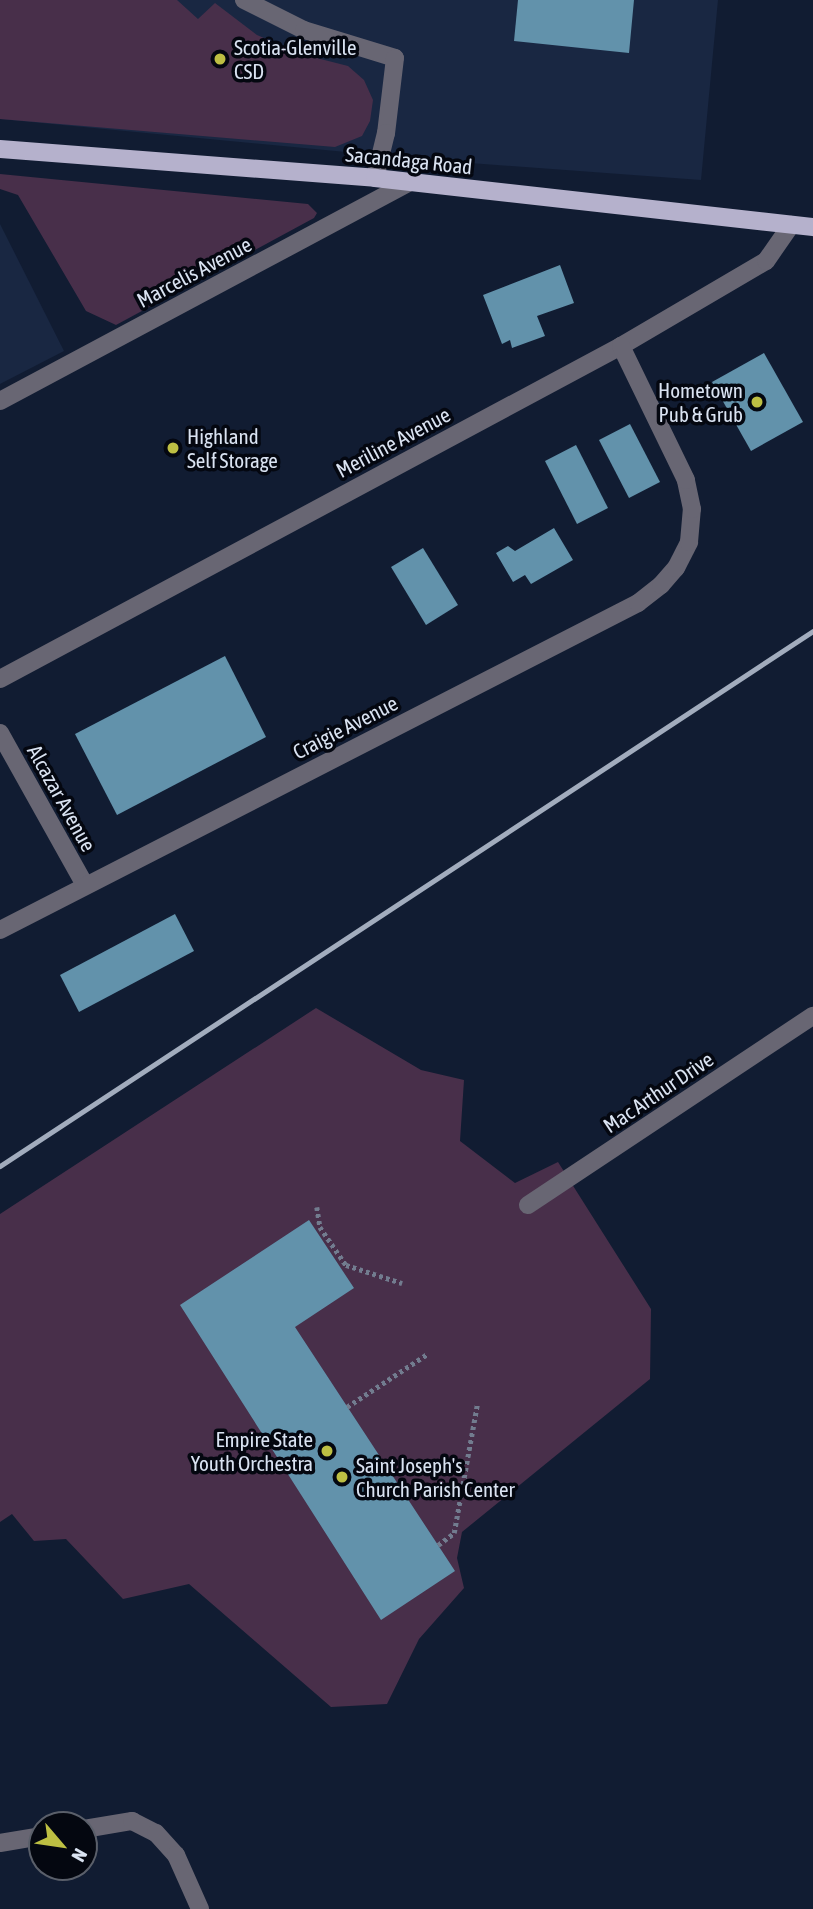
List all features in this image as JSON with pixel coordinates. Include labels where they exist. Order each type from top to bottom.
[{"type":"main road","name":"Sacandaga Road","points":[[0,149],[375,178],[813,227]]},
{"type":"street","points":[[244,0],[304,30],[395,58],[386,133],[375,178]]},
{"type":"street","name":"Marcelis Avenue","points":[[0,401],[409,183]]},
{"type":"street","name":"Meriline Avenue","points":[[0,679],[621,346],[765,261],[791,225]]},
{"type":"street","name":"Craigie Avenue","points":[[0,930],[638,603],[676,568],[689,542],[692,509],[686,481],[621,346]]},
{"type":"street","name":"Alcazar Avenue","points":[[0,733],[85,885]]},
{"type":"street","name":"Mac Arthur Drive","points":[[528,1205],[813,1016]]},
{"type":"street","points":[[98,1827],[132,1822],[156,1833],[176,1856],[200,1909]]},
{"type":"street","points":[[0,1843],[28,1838]]},
{"type":"path","points":[[317,1207],[320,1227],[346,1265],[402,1283]]},
{"type":"path","points":[[347,1407],[426,1355]]},
{"type":"path","points":[[438,1545],[453,1533],[477,1405]]},
{"type":"shaded area","points":[[0,0],[718,0],[701,180],[430,160],[0,119]]},
{"type":"shaded area","name":"Scotia-Glenville CSD","points":[[0,0],[177,0],[198,19],[215,3],[257,35],[301,54],[348,66],[364,80],[373,100],[370,121],[362,136],[335,147],[0,119]]},
{"type":"shaded area","points":[[0,174],[308,204],[317,213],[314,218],[116,325],[86,311],[18,195],[0,189]]},
{"type":"shaded area","points":[[0,224],[64,351],[0,384]]},
{"type":"shaded area","points":[[316,1008],[421,1070],[464,1080],[460,1141],[515,1183],[558,1162],[651,1309],[650,1379],[462,1532],[457,1558],[464,1588],[419,1639],[387,1704],[331,1707],[189,1584],[123,1599],[66,1539],[34,1541],[12,1514],[0,1522],[0,1214]]},
{"type":"building","points":[[518,0],[634,0],[629,53],[514,41]]},
{"type":"building","points":[[560,265],[574,303],[537,316],[545,336],[512,348],[510,340],[502,344],[483,295]]},
{"type":"building","name":"Hometown Pub & Grub","points":[[764,353],[803,422],[751,451],[712,382]]},
{"type":"building","points":[[630,424],[660,482],[629,498],[599,440]]},
{"type":"building","points":[[576,445],[608,508],[577,524],[545,461]]},
{"type":"building","points":[[554,528],[573,560],[531,584],[525,575],[513,582],[496,553],[508,546],[515,551]]},
{"type":"building","points":[[423,548],[458,605],[426,625],[391,567]]},
{"type":"building","points":[[225,656],[266,737],[117,815],[75,734]]},
{"type":"building","points":[[175,914],[194,951],[79,1012],[60,975]]},
{"type":"building","name":"Saint Joseph's Church Parish Center","points":[[309,1220],[354,1288],[295,1327],[455,1571],[381,1620],[180,1305]]},
{"type":"railway","points":[[0,1166],[813,631]]},
{"type":"place","name":"Scotia-Glenville CSD","points":[[220,59]]},
{"type":"place","name":"Hometown Pub & Grub","points":[[757,402]]},
{"type":"place","name":"Highland Self Storage","points":[[173,448]]},
{"type":"place","name":"Empire State Youth Orchestra","points":[[327,1451]]},
{"type":"place","name":"Saint Joseph's Church Parish Center","points":[[342,1477]]}]
